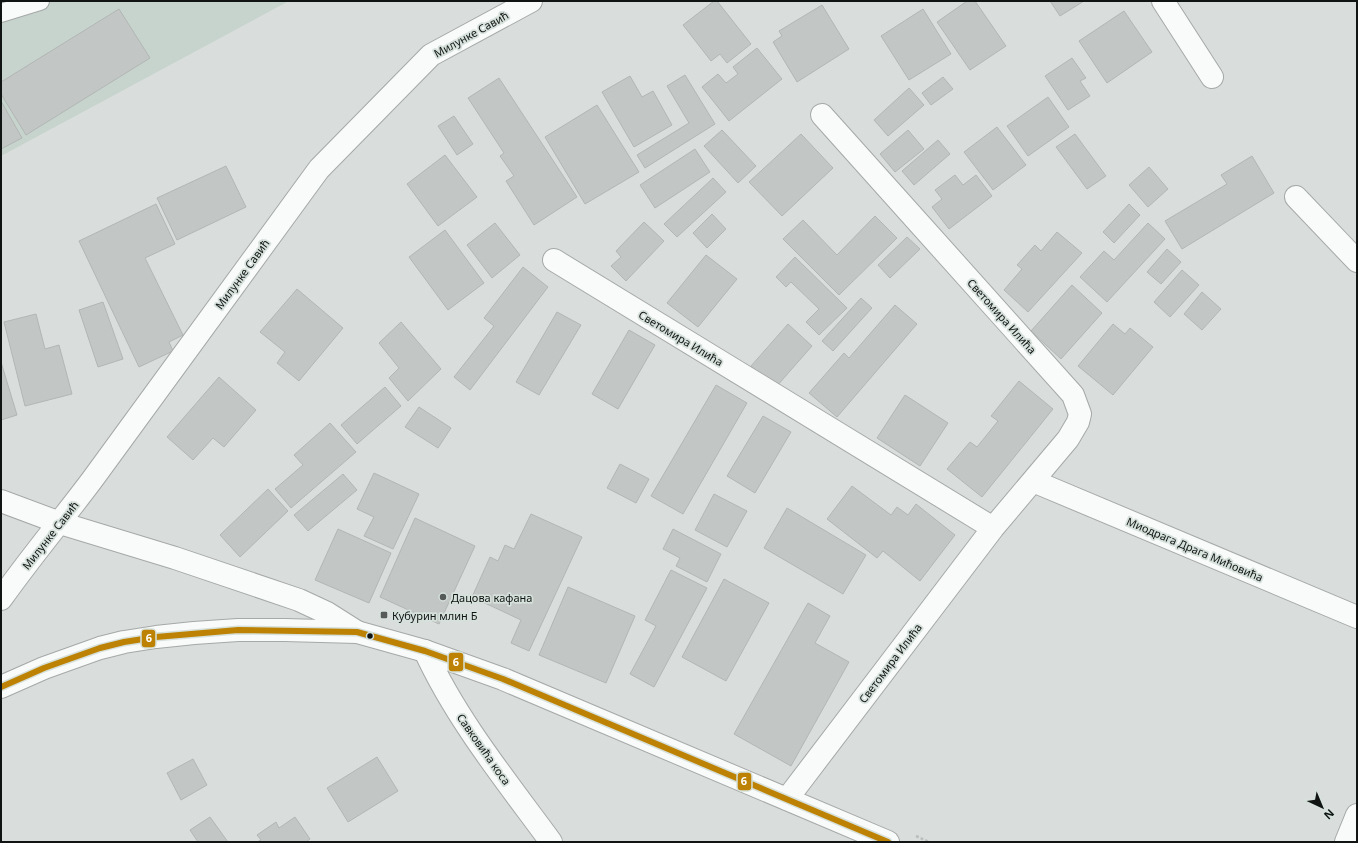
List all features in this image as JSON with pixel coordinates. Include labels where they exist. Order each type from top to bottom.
[{"type":"street","name":"Милунке Савић","points":[[1,599],[28,562],[60,523],[319,169],[431,55],[531,1]]},
{"type":"street","points":[[1163,1],[1212,77]]},
{"type":"street","name":"Светомира Илића","points":[[787,799],[993,528],[1068,439],[1078,422],[1080,414],[1073,395],[822,115]]},
{"type":"street","points":[[1296,197],[1357,261]]},
{"type":"street","name":"Светомира Илића","points":[[554,260],[993,528]]},
{"type":"street","name":"Миодрага Драга Мићовића","points":[[1033,481],[1357,617]]},
{"type":"street","points":[[1,502],[60,523],[190,563],[299,600],[327,613],[357,632]]},
{"type":"street","points":[[1,687],[44,668],[94,650],[136,640],[194,633],[238,630],[357,632],[425,651],[503,679],[888,842]]},
{"type":"street","name":"Савковића коса","points":[[425,651],[435,674],[463,719],[551,842]]},
{"type":"street","points":[[1346,842],[1357,815]]},
{"type":"lane","points":[[1,13],[40,1]]},
{"type":"shaded area","points":[[1,1],[289,1],[1,156]]},
{"type":"building","points":[[714,1],[717,1],[751,44],[727,63],[720,54],[711,61],[683,25]]},
{"type":"building","points":[[967,1],[975,1],[1006,46],[970,70],[937,22]]},
{"type":"building","points":[[1050,1],[1084,1],[1060,16]]},
{"type":"building","points":[[822,5],[849,49],[797,82],[773,42],[782,36],[779,31]]},
{"type":"building","points":[[119,9],[150,58],[26,135],[1,94],[1,82]]},
{"type":"building","points":[[923,9],[951,54],[909,80],[881,36]]},
{"type":"building","points":[[1124,11],[1152,52],[1107,83],[1079,41]]},
{"type":"building","points":[[757,48],[782,79],[729,121],[702,87],[718,74],[726,83],[738,74],[733,67]]},
{"type":"building","points":[[1072,58],[1086,78],[1080,81],[1090,96],[1068,110],[1045,76]]},
{"type":"building","points":[[685,75],[715,124],[645,168],[637,155],[689,123],[667,86]]},
{"type":"building","points":[[630,76],[642,97],[653,91],[672,125],[634,147],[602,92]]},
{"type":"building","points":[[943,77],[953,89],[931,105],[922,93]]},
{"type":"building","points":[[499,78],[577,197],[534,225],[506,181],[514,176],[500,156],[504,153],[468,98]]},
{"type":"building","points":[[909,88],[924,105],[888,136],[874,120]]},
{"type":"building","points":[[1048,97],[1069,127],[1028,156],[1007,126]]},
{"type":"building","points":[[1,101],[22,138],[1,149]]},
{"type":"building","points":[[597,105],[639,172],[585,204],[545,137]]},
{"type":"building","points":[[454,116],[473,144],[457,155],[438,126]]},
{"type":"building","points":[[997,127],[1026,165],[993,190],[964,152]]},
{"type":"building","points":[[722,130],[756,166],[738,183],[704,146]]},
{"type":"building","points":[[908,130],[924,149],[895,172],[880,154]]},
{"type":"building","points":[[801,134],[833,168],[782,216],[749,182]]},
{"type":"building","points":[[1075,134],[1106,176],[1087,189],[1056,147]]},
{"type":"building","points":[[938,140],[950,154],[914,185],[902,171]]},
{"type":"building","points":[[695,149],[710,172],[655,208],[640,185]]},
{"type":"building","points":[[445,155],[477,197],[438,226],[407,184]]},
{"type":"building","points":[[1252,156],[1274,193],[1182,249],[1165,221],[1227,184],[1221,175]]},
{"type":"building","points":[[226,166],[246,207],[177,240],[157,198]]},
{"type":"building","points":[[1149,167],[1168,189],[1148,207],[1129,185]]},
{"type":"building","points":[[955,175],[963,185],[976,175],[992,196],[949,229],[932,207],[942,199],[935,190]]},
{"type":"building","points":[[713,178],[726,192],[677,237],[664,224]]},
{"type":"building","points":[[156,204],[175,244],[145,258],[183,335],[169,342],[173,351],[139,367],[79,241]]},
{"type":"building","points":[[1129,204],[1140,215],[1114,243],[1103,232]]},
{"type":"building","points":[[712,214],[726,229],[707,248],[693,233]]},
{"type":"building","points":[[875,216],[897,238],[839,295],[783,239],[803,220],[837,255]]},
{"type":"building","points":[[644,222],[664,241],[626,281],[611,266],[621,257],[616,251]]},
{"type":"building","points":[[495,223],[520,255],[492,278],[467,245]]},
{"type":"building","points":[[1148,223],[1165,239],[1107,302],[1080,277],[1104,251],[1114,260]]},
{"type":"building","points":[[445,230],[484,283],[448,310],[409,257]]},
{"type":"building","points":[[1057,232],[1082,253],[1028,312],[1004,290],[1022,269],[1017,265],[1035,245],[1041,251]]},
{"type":"building","points":[[907,237],[920,249],[890,278],[878,265]]},
{"type":"building","points":[[1167,249],[1181,262],[1161,284],[1147,272]]},
{"type":"building","points":[[706,255],[737,279],[698,327],[667,303]]},
{"type":"building","points":[[795,257],[847,308],[819,335],[806,322],[819,309],[791,282],[786,287],[776,277]]},
{"type":"building","points":[[523,267],[548,287],[470,390],[454,377],[494,326],[484,318]]},
{"type":"building","points":[[1182,270],[1199,285],[1170,317],[1154,302]]},
{"type":"building","points":[[1072,285],[1102,313],[1061,359],[1031,331]]},
{"type":"building","points":[[297,289],[343,328],[299,381],[277,363],[285,352],[260,332]]},
{"type":"building","points":[[1202,292],[1221,309],[1202,330],[1184,314]]},
{"type":"building","points":[[861,298],[872,308],[833,351],[822,341]]},
{"type":"building","points":[[103,302],[123,359],[98,367],[79,310]]},
{"type":"building","points":[[895,305],[917,324],[837,417],[809,393],[844,353],[849,358]]},
{"type":"building","points":[[557,312],[581,325],[539,395],[516,382]]},
{"type":"building","points":[[36,314],[45,349],[59,345],[72,394],[25,406],[4,322]]},
{"type":"building","points":[[401,322],[441,369],[408,401],[389,378],[399,368],[379,343]]},
{"type":"building","points":[[788,324],[812,346],[776,387],[751,366]]},
{"type":"building","points":[[1113,324],[1125,334],[1130,328],[1153,347],[1113,395],[1078,366]]},
{"type":"building","points":[[629,330],[655,345],[618,409],[592,394]]},
{"type":"building","points":[[1,362],[17,415],[1,420]]},
{"type":"building","points":[[219,377],[256,410],[224,447],[213,438],[193,460],[167,437]]},
{"type":"building","points":[[1019,381],[1053,409],[982,497],[947,469],[970,442],[977,447],[998,421],[991,416]]},
{"type":"building","points":[[716,385],[747,403],[683,514],[651,496]]},
{"type":"building","points":[[385,387],[401,406],[357,444],[341,425]]},
{"type":"building","points":[[905,395],[948,423],[920,466],[877,438]]},
{"type":"building","points":[[419,407],[451,428],[438,448],[405,427]]},
{"type":"building","points":[[763,416],[791,432],[755,493],[727,476]]},
{"type":"building","points":[[330,423],[356,452],[291,508],[275,489],[303,465],[294,455]]},
{"type":"building","points":[[620,464],[649,479],[636,503],[607,488]]},
{"type":"building","points":[[374,473],[419,494],[393,549],[364,536],[374,517],[357,509]]},
{"type":"building","points":[[343,474],[357,490],[308,531],[294,515]]},
{"type":"building","points":[[852,486],[891,515],[897,507],[908,515],[916,504],[955,535],[920,581],[883,551],[877,558],[827,519]]},
{"type":"building","points":[[268,489],[288,511],[240,557],[220,535]]},
{"type":"building","points":[[714,494],[747,511],[727,547],[695,530]]},
{"type":"building","points":[[787,508],[866,555],[843,594],[764,548]]},
{"type":"building","points":[[531,514],[582,537],[529,651],[511,643],[521,620],[472,597],[490,557],[498,561],[505,545],[514,549]]},
{"type":"building","points":[[415,518],[475,546],[439,624],[380,597]]},
{"type":"building","points":[[338,529],[391,553],[369,603],[315,580]]},
{"type":"building","points":[[673,529],[721,554],[707,582],[676,566],[680,558],[663,549]]},
{"type":"building","points":[[671,570],[707,588],[654,687],[630,674],[656,626],[645,620]]},
{"type":"building","points":[[724,579],[769,603],[726,681],[682,657]]},
{"type":"building","points":[[568,587],[635,616],[606,683],[539,655]]},
{"type":"building","points":[[808,603],[830,616],[815,643],[849,662],[791,766],[734,734]]},
{"type":"building","points":[[377,757],[398,791],[348,822],[327,788]]},
{"type":"building","points":[[193,759],[207,785],[181,800],[167,773]]},
{"type":"building","points":[[210,817],[228,842],[198,842],[190,830]]},
{"type":"building","points":[[295,817],[310,839],[306,842],[257,842],[261,840],[257,835],[276,822],[279,828]]},
{"type":"transit line","name":"6","points":[[1,687],[44,668],[100,648],[124,642],[156,637],[238,630],[357,632],[425,651],[503,679],[888,842]]},
{"type":"place","name":"Дацова кафана","points":[[443,597]]},
{"type":"place","name":"Кубурин млин Б","points":[[384,615]]}]
